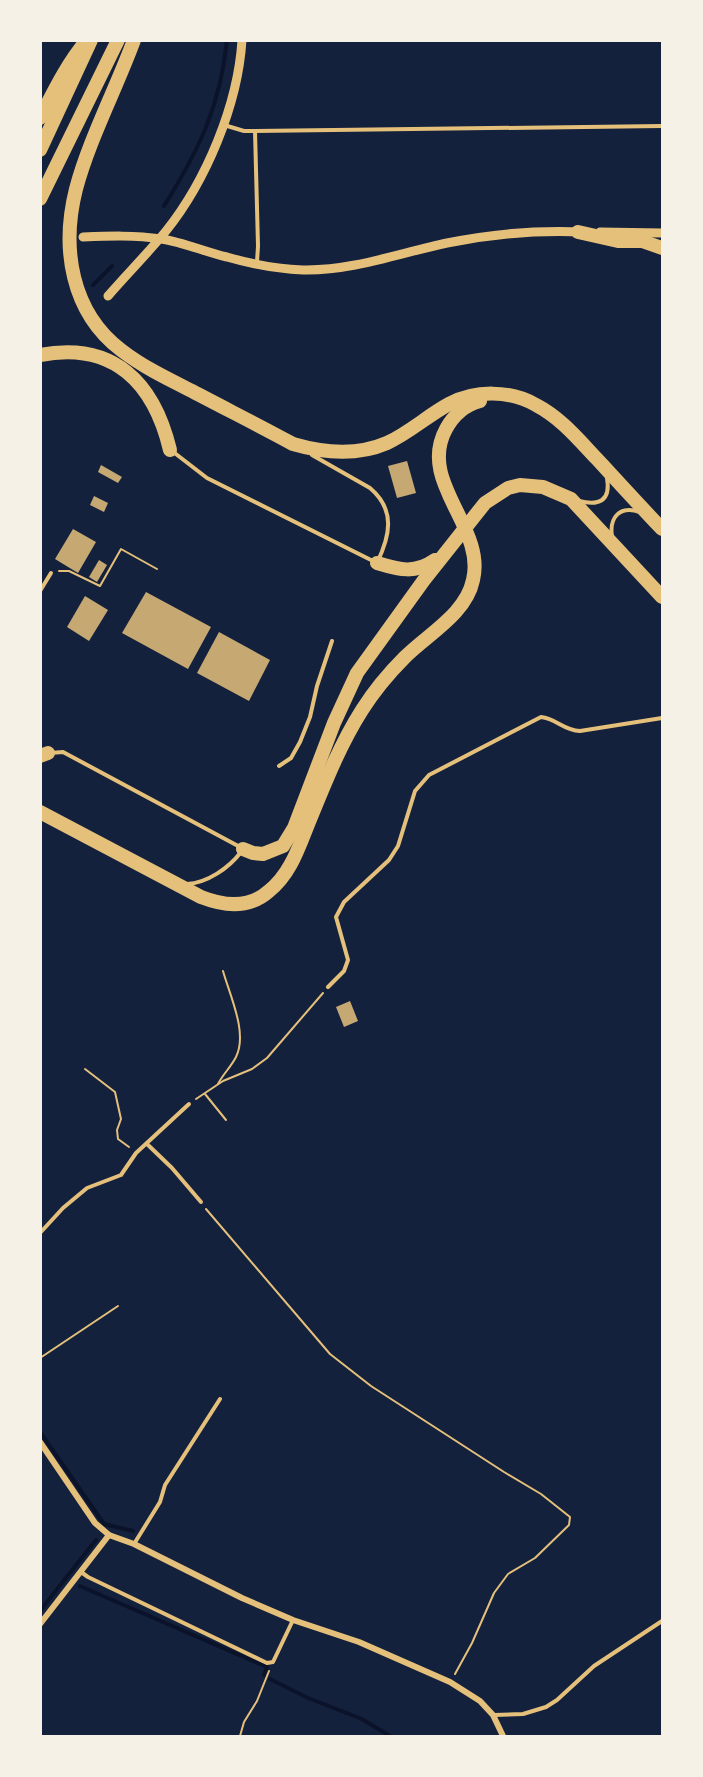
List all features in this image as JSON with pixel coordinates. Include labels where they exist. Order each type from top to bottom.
[{"type":"highway","points":[[40,118],[75,54],[87,40]]},
{"type":"highway","points":[[40,150],[92,40]]},
{"type":"highway","points":[[40,199],[118,40]]},
{"type":"highway","points":[[134,40],[82,170],[72,206],[69,234],[70,264],[82,303],[106,337],[145,366],[293,444],[328,452],[355,452],[373,448],[398,437],[449,404],[460,400],[488,394],[505,394],[535,404],[567,427],[663,529]]},
{"type":"highway","points":[[578,232],[618,241],[642,241],[663,248]]},
{"type":"highway","points":[[40,356],[65,352],[84,354],[105,360],[122,369],[150,396],[165,428],[170,450]]},
{"type":"highway","points":[[40,812],[216,903],[243,904],[256,900],[269,892],[287,872],[334,762],[361,711],[390,673],[459,608],[468,595],[476,568],[474,553],[442,478],[439,449],[443,434],[459,412],[472,403],[505,394]]},
{"type":"highway","points":[[243,849],[263,854],[283,846],[294,828],[334,723],[357,673],[444,553],[485,503],[508,488],[520,485],[543,487],[571,499],[663,597]]},
{"type":"highway","points":[[377,563],[401,570],[413,570],[425,567],[444,553]]},
{"type":"street","points":[[108,296],[176,218],[198,180],[223,124],[238,72],[242,40]]},
{"type":"street","points":[[83,237],[160,238],[228,258],[304,270],[341,267],[462,240],[544,231],[663,233]]},
{"type":"street","points":[[40,1442],[95,1523],[109,1535],[134,1544],[242,1598],[292,1620],[359,1642],[450,1682],[480,1701],[493,1715],[503,1737]]},
{"type":"street","points":[[40,1624],[109,1535]]},
{"type":"lane","points":[[223,124],[244,131],[663,126]]},
{"type":"lane","points":[[255,131],[258,246],[256,263]]},
{"type":"lane","points":[[170,450],[207,478],[377,563],[386,545],[389,531],[385,505],[379,495],[293,444]]},
{"type":"lane","points":[[571,499],[588,504],[603,500],[609,486],[605,468]]},
{"type":"lane","points":[[614,546],[611,524],[620,511],[636,511],[650,516]]},
{"type":"lane","points":[[40,591],[51,573]]},
{"type":"lane","points":[[279,765],[291,758],[300,742],[310,717],[317,686],[332,641]]},
{"type":"lane","points":[[328,987],[344,971],[348,960],[336,917],[344,902],[389,860],[398,846],[415,791],[429,775],[541,717],[551,718],[570,731],[580,732],[663,718]]},
{"type":"lane","points":[[44,755],[63,752],[243,849],[234,862],[205,879],[192,884],[177,884]]},
{"type":"lane","points":[[40,1233],[63,1208],[87,1188],[121,1175],[136,1153],[189,1104]]},
{"type":"lane","points":[[147,1144],[172,1168],[201,1202]]},
{"type":"lane","points":[[134,1544],[160,1502],[165,1485],[220,1399]]},
{"type":"lane","points":[[81,1572],[271,1663],[292,1620]]},
{"type":"lane","points":[[493,1715],[523,1714],[546,1707],[557,1700],[594,1666],[663,1621]]},
{"type":"path","points":[[51,573],[69,571],[100,586],[121,549],[157,569]]},
{"type":"path","points":[[218,1084],[236,1058],[242,1035],[223,971]]},
{"type":"path","points":[[189,1104],[223,1081],[252,1069],[267,1058],[328,987]]},
{"type":"path","points":[[85,1070],[115,1092],[121,1119],[117,1130],[118,1139],[136,1153]]},
{"type":"path","points":[[204,1094],[226,1120]]},
{"type":"path","points":[[201,1202],[330,1354],[371,1386],[541,1494],[570,1517],[569,1525],[535,1558],[508,1574],[494,1593],[472,1643],[450,1682]]},
{"type":"path","points":[[40,1358],[118,1306]]},
{"type":"path","points":[[240,1737],[244,1722],[257,1701],[271,1663]]},
{"type":"building","points":[[407,461],[416,493],[397,498],[388,466]]},
{"type":"building","points":[[101,465],[122,477],[118,483],[98,472]]},
{"type":"building","points":[[94,496],[108,503],[104,512],[90,505]]},
{"type":"building","points":[[73,529],[96,542],[78,573],[55,559]]},
{"type":"building","points":[[99,560],[107,565],[97,582],[89,577]]},
{"type":"building","points":[[146,592],[211,627],[188,669],[122,633]]},
{"type":"building","points":[[85,596],[108,610],[89,641],[67,627]]},
{"type":"building","points":[[219,632],[270,660],[249,701],[197,673]]},
{"type":"building","points":[[350,1001],[358,1021],[344,1027],[336,1007]]},
{"type":"waterway","points":[[164,206],[188,166],[206,127],[219,86],[227,40]]},
{"type":"waterway","points":[[93,285],[112,266]]},
{"type":"waterway","points":[[40,1432],[104,1524],[133,1531]]},
{"type":"waterway","points":[[65,1579],[96,1540]]},
{"type":"waterway","points":[[40,1611],[65,1579]]},
{"type":"waterway","points":[[80,1586],[267,1667],[264,1675]]},
{"type":"waterway","points":[[270,1679],[308,1698],[362,1719],[390,1736]]}]
